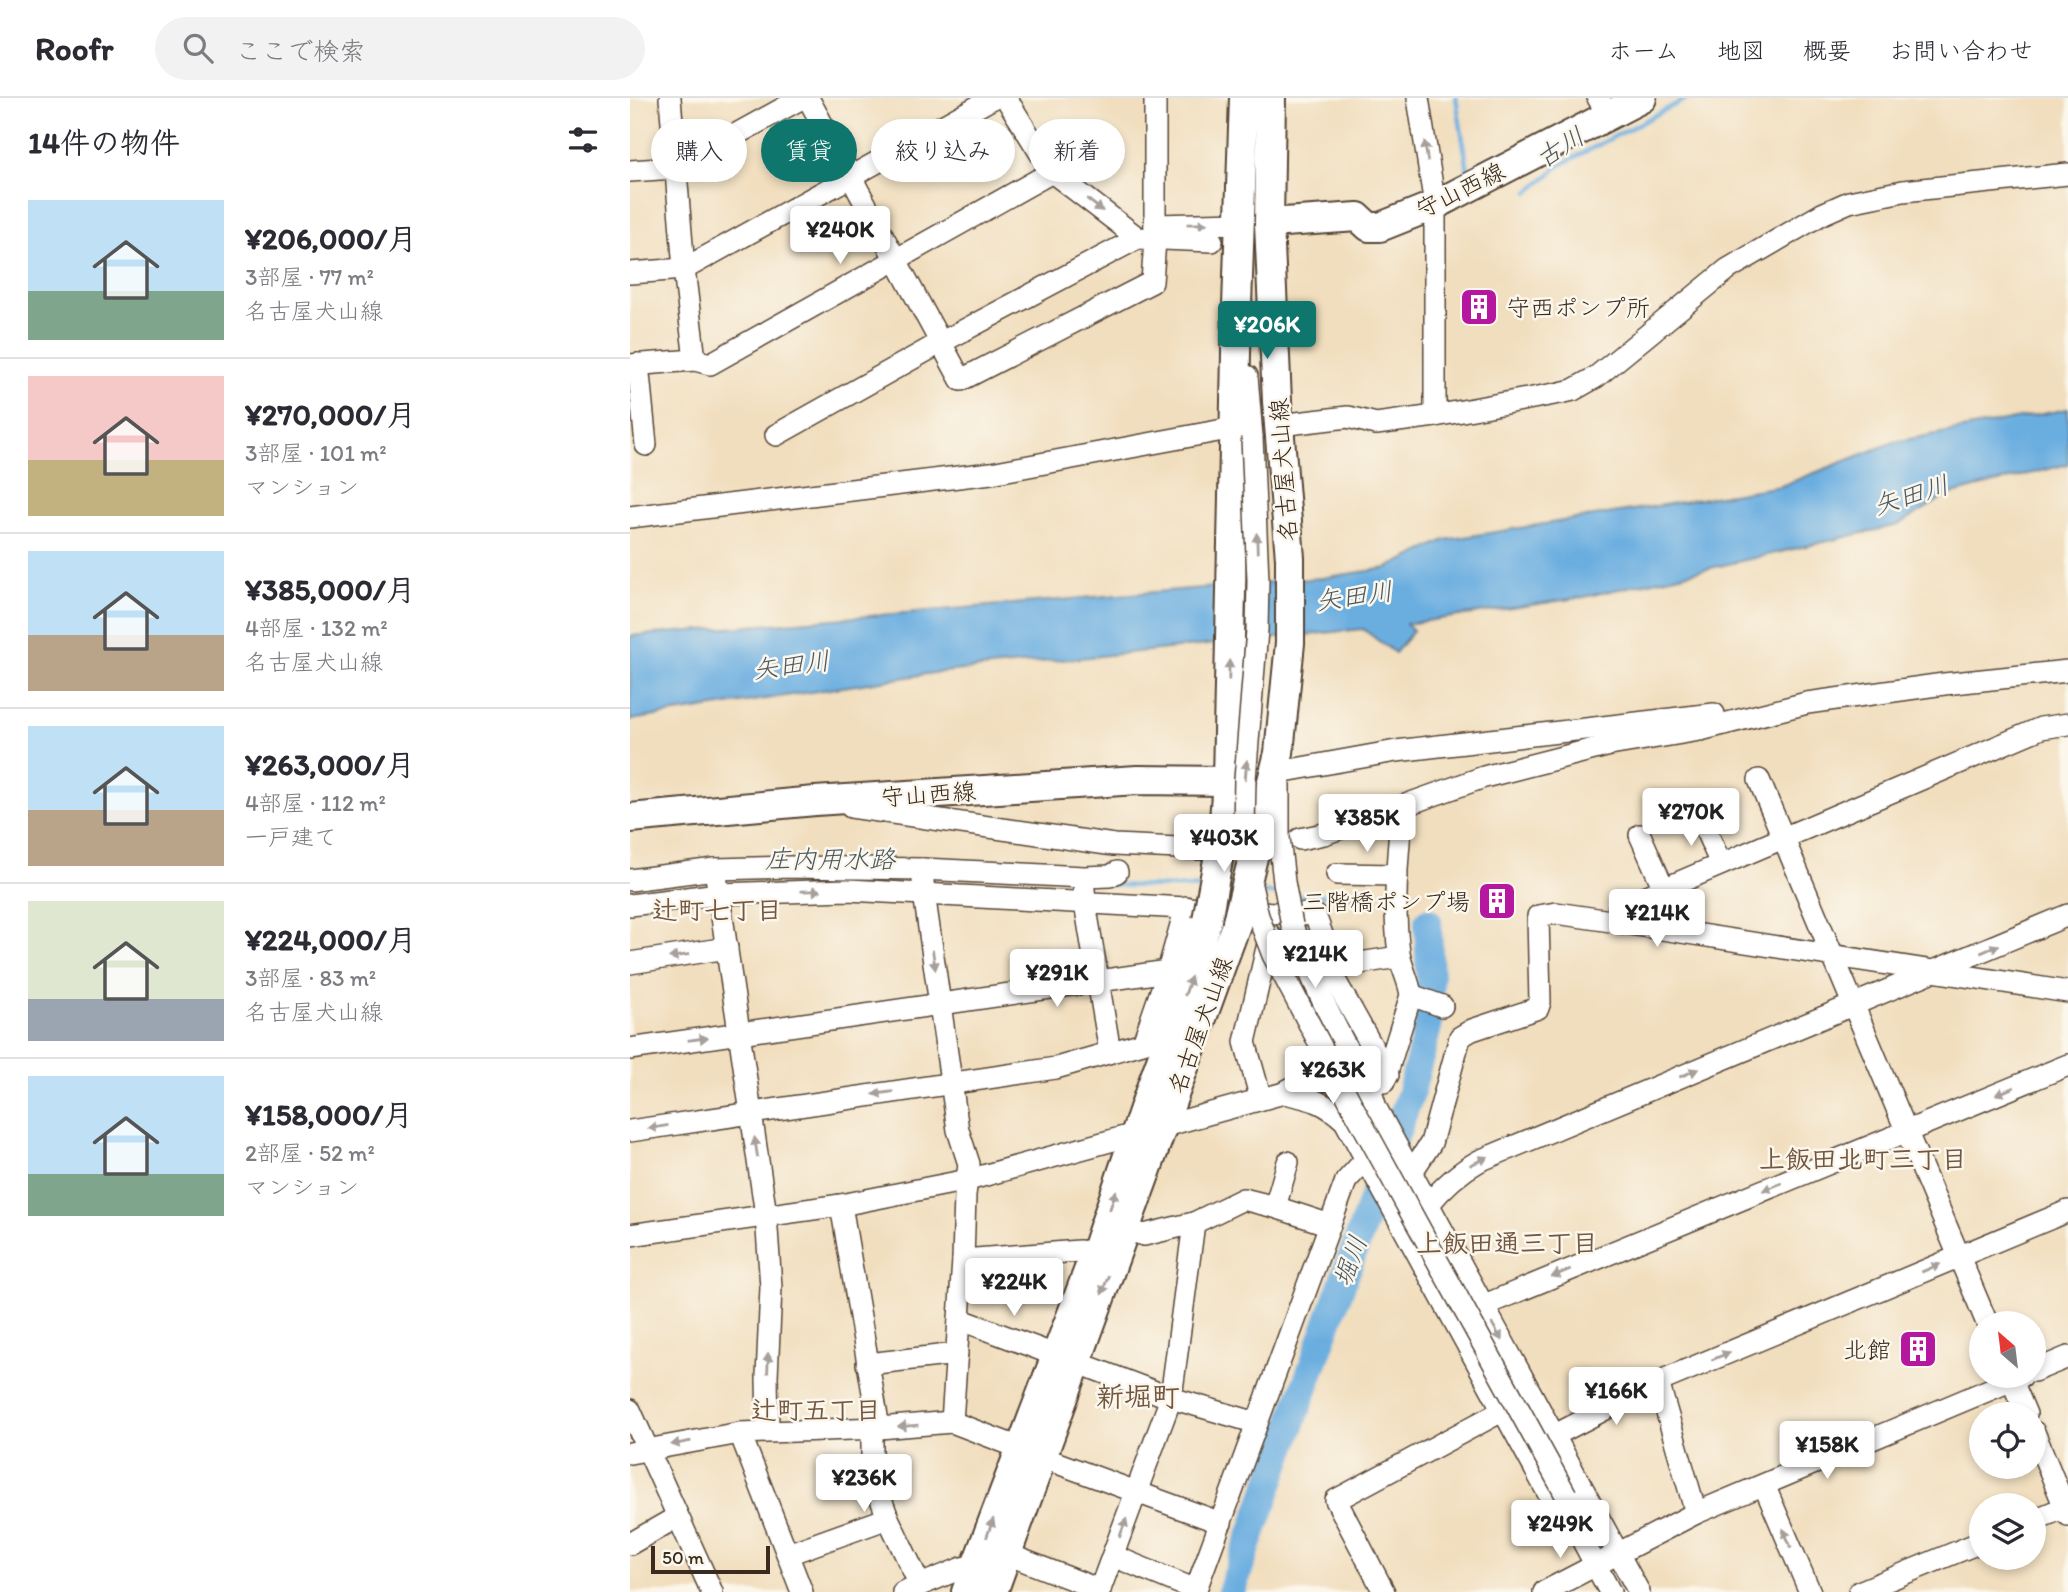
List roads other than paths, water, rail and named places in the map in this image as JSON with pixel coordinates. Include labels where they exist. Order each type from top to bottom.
[{"type":"main road","name":"名古屋犬山線","points":[[1066,1359],[1095,1252],[1190,981],[1197,914],[1223,833],[1240,435],[1237,306],[1244,98]]},
{"type":"main road","name":"名古屋犬山線","points":[[966,1592],[976,1565],[1030,1453],[1066,1359],[1125,1229],[1237,922],[1279,838],[1279,756],[1290,619],[1288,515],[1280,429],[1280,229],[1271,98]]},
{"type":"main road","name":"守山西線","points":[[1280,229],[1358,217],[1369,227],[1380,227],[1435,205],[1603,107],[1642,98]]},
{"type":"main road","name":"守山西線","points":[[630,818],[815,801],[1227,772]]},
{"type":"main road","name":"名古屋犬山線","points":[[993,1592],[1007,1554],[1030,1453]]},
{"type":"street","points":[[670,98],[672,119]]},
{"type":"street","points":[[747,128],[802,98]]},
{"type":"street","points":[[808,98],[819,119]]},
{"type":"street","points":[[857,172],[993,98]]},
{"type":"street","points":[[1006,98],[1029,135]]},
{"type":"street","points":[[853,182],[961,380],[1152,282],[1149,234],[1155,98]]},
{"type":"street","points":[[1418,98],[1435,205],[1435,416]]},
{"type":"street","points":[[630,171],[651,170]]},
{"type":"street","points":[[1280,429],[1348,417],[1376,424],[1435,416],[1573,390],[1596,376],[1728,269],[1822,214],[1849,202],[1903,191],[2068,173]]},
{"type":"street","points":[[676,182],[695,360]]},
{"type":"street","points":[[630,273],[684,269],[839,182]]},
{"type":"street","points":[[646,445],[637,424],[634,365],[695,360],[710,364],[1034,182]]},
{"type":"street","points":[[1068,182],[1149,234],[1212,241]]},
{"type":"street","points":[[776,435],[940,344],[1149,234],[1240,223]]},
{"type":"street","points":[[630,517],[991,473],[1240,435],[1258,580],[1244,827],[1250,881],[1258,916],[1273,955],[1354,1109],[1566,1495],[1578,1532],[1610,1592]]},
{"type":"street","points":[[1279,756],[1396,751],[2068,671]]},
{"type":"street","points":[[1261,1099],[1245,1042],[1284,918],[1284,881],[1279,838],[1324,834],[1484,777],[1610,745],[1700,730],[1807,703]]},
{"type":"street","points":[[1619,908],[2041,728],[2068,724]]},
{"type":"street","points":[[1759,780],[1982,1311]]},
{"type":"street","points":[[815,801],[1114,845],[1200,849]]},
{"type":"street","points":[[1699,815],[1721,864]]},
{"type":"street","points":[[1378,1109],[1381,1088],[1415,996],[1399,957],[1395,909],[1401,819]]},
{"type":"street","points":[[1640,835],[1664,889]]},
{"type":"street","points":[[715,869],[766,1215],[771,1287],[767,1377],[768,1431]]},
{"type":"street","points":[[630,880],[715,869],[922,869],[1084,891],[1197,914],[1284,918],[1315,915],[1335,980],[1388,1075]]},
{"type":"street","points":[[922,869],[950,1083],[958,1130],[969,1164],[952,1422]]},
{"type":"street","points":[[630,905],[719,894],[848,890],[924,893],[1084,891],[1117,872]]},
{"type":"street","points":[[1337,874],[1397,875]]},
{"type":"street","points":[[1084,891],[1110,1052]]},
{"type":"street","points":[[1408,1169],[1431,1143],[1460,1037],[1472,1030],[1538,1008],[1538,916],[1556,913],[2068,992]]},
{"type":"street","points":[[630,1131],[1056,1068],[1143,1042],[1168,971],[1197,914]]},
{"type":"street","points":[[1427,1205],[1438,1192],[1479,1161],[2068,915]]},
{"type":"street","points":[[1284,918],[1328,1014],[1408,1169],[1639,1592]]},
{"type":"street","points":[[630,963],[727,948]]},
{"type":"street","points":[[1333,967],[1399,957]]},
{"type":"street","points":[[630,1049],[1168,971]]},
{"type":"street","points":[[1415,996],[1441,1006]]},
{"type":"street","points":[[1482,1306],[2068,1065]]},
{"type":"street","points":[[1284,1093],[1291,1087],[1311,1081],[1332,1081],[1378,1109]]},
{"type":"street","points":[[630,1235],[841,1205],[968,1180],[1284,1093],[1303,1095],[1330,1107],[1345,1121],[1553,1502],[1578,1532]]},
{"type":"street","points":[[1275,1207],[1288,1162]]},
{"type":"street","points":[[1113,1556],[1196,1591],[1346,1181],[1369,1166]]},
{"type":"street","points":[[1125,1229],[1144,1235],[1194,1223],[1243,1199],[1329,1225]]},
{"type":"street","points":[[841,1205],[875,1428],[872,1475],[912,1588],[976,1565]]},
{"type":"street","points":[[1555,1435],[1658,1382],[2068,1211]]},
{"type":"street","points":[[1007,1554],[1099,1591],[1171,1398],[1194,1223]]},
{"type":"street","points":[[963,1260],[1095,1252]]},
{"type":"street","points":[[959,1319],[1171,1398],[1257,1423]]},
{"type":"street","points":[[867,1364],[957,1354]]},
{"type":"street","points":[[2046,1366],[2068,1357]]},
{"type":"street","points":[[1658,1382],[1696,1513]]},
{"type":"street","points":[[1544,1592],[1696,1513],[1989,1388]]},
{"type":"street","points":[[630,1410],[638,1451],[677,1517],[712,1592]]},
{"type":"street","points":[[1384,1592],[1336,1500],[1502,1411]]},
{"type":"street","points":[[638,1451],[740,1433],[952,1422],[1221,1523]]},
{"type":"street","points":[[740,1433],[802,1592]]},
{"type":"street","points":[[2046,1460],[2067,1509],[2046,1516]]},
{"type":"street","points":[[1764,1485],[1810,1592]]},
{"type":"street","points":[[630,1544],[677,1517]]},
{"type":"street","points":[[788,1554],[888,1518]]},
{"type":"street","points":[[1859,1592],[1969,1547]]},
{"type":"water","name":"矢田川","points":[[2068,409],[2068,464],[1948,495],[1898,525],[1584,597],[1406,624],[1413,631],[1395,653],[1363,629],[933,673],[630,720],[630,636],[1322,578],[1387,568],[1445,540],[1781,486],[1894,442]]},
{"type":"waterway","points":[[1456,98],[1468,171]]},
{"type":"waterway","name":"古川","points":[[1529,192],[1560,165],[1688,98]]},
{"type":"waterway","name":"庄内用水路","points":[[1112,885],[1205,888]]},
{"type":"waterway","name":"庄内用水路","points":[[1259,892],[1282,894]]},
{"type":"waterway","name":"庄内用水路","points":[[1294,895],[1373,896]]},
{"type":"waterway","name":"堀川","points":[[1231,1592],[1410,1095],[1428,1027],[1428,922]]},
{"type":"place","name":"守西ポンプ所","points":[[1479,307]]},
{"type":"place","name":"三階橋ポンプ場","points":[[1497,901]]},
{"type":"place","name":"北館","points":[[1918,1349]]},
{"type":"district","name":"辻町七丁目","points":[[717,910]]},
{"type":"district","name":"上飯田北町三丁目","points":[[1863,1159]]},
{"type":"district","name":"上飯田通三丁目","points":[[1507,1243]]},
{"type":"district","name":"新堀町","points":[[1138,1396]]},
{"type":"district","name":"辻町五丁目","points":[[816,1410]]}]
